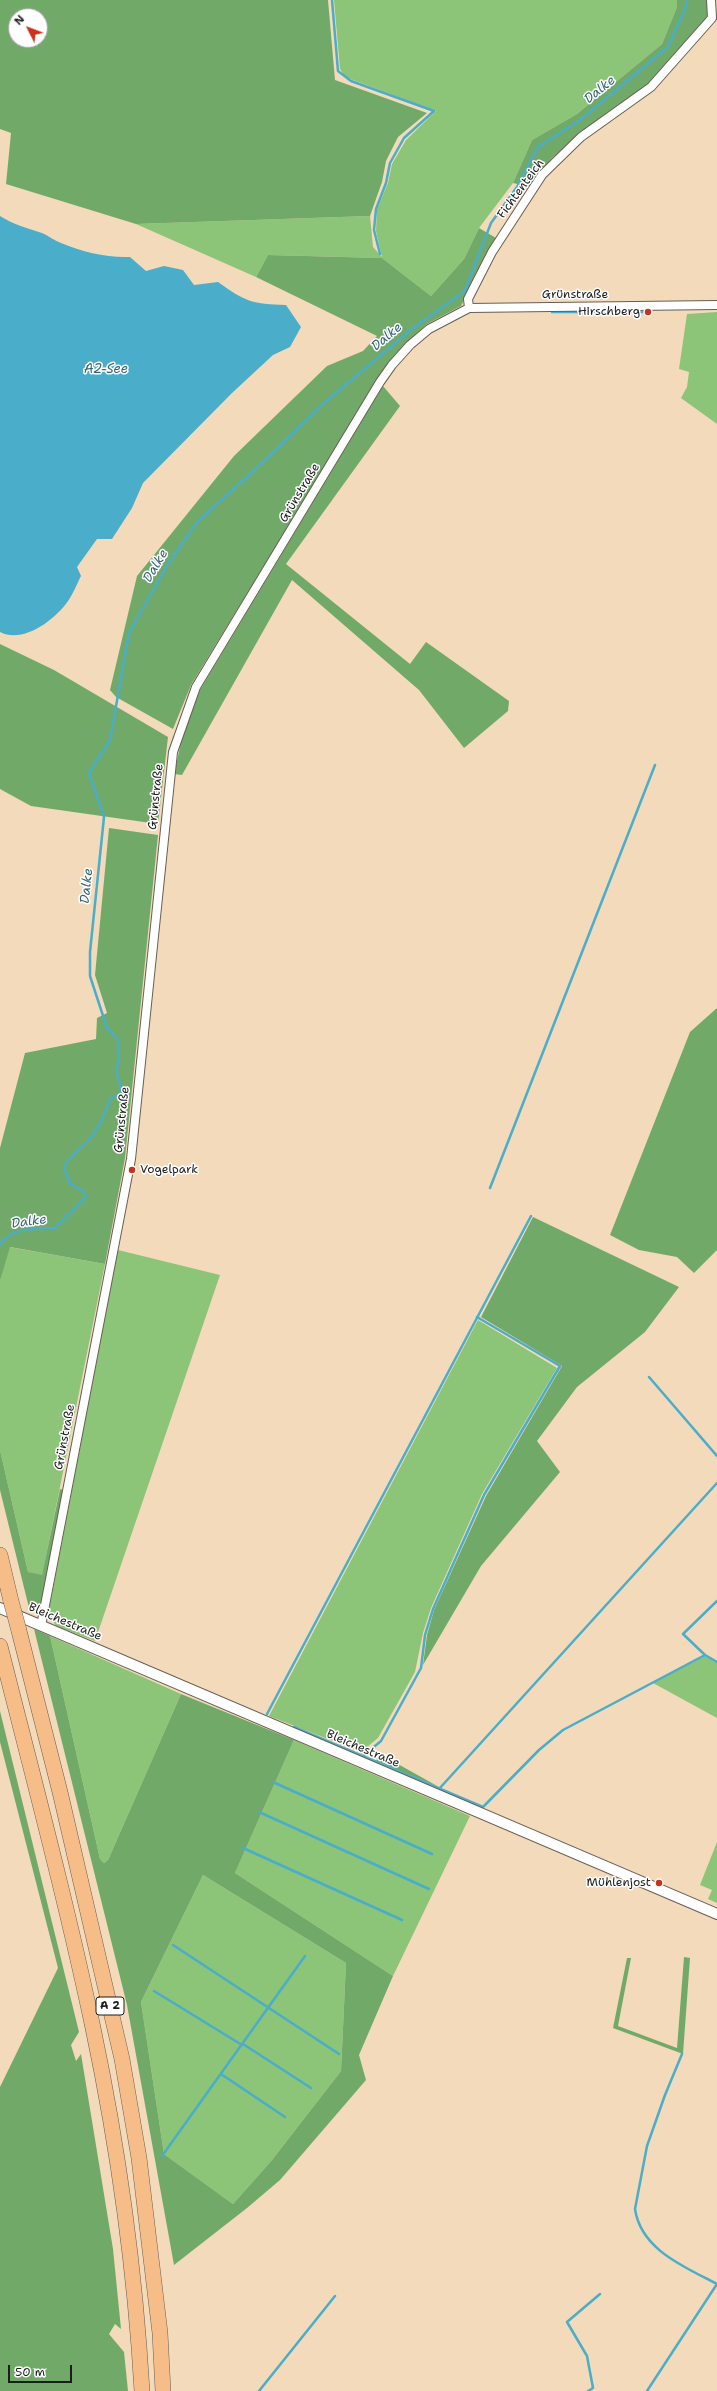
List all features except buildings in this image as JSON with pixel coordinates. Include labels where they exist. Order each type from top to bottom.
[{"type":"highway","name":"A 2","points":[[0,1555],[6,1605],[18,1627],[63,1804],[122,2059],[140,2158],[160,2333],[163,2391]]},
{"type":"highway","name":"A 2","points":[[0,1646],[93,2028],[106,2097],[131,2259],[142,2391]]},
{"type":"street","name":"Fichtenteich","points":[[469,308],[468,299],[492,252],[542,175],[582,137],[651,87],[712,18],[711,0]]},
{"type":"street","name":"Grünstraße","points":[[41,1626],[131,1159],[173,752],[177,736],[196,688],[392,365],[410,345],[429,329],[469,308],[717,305]]},
{"type":"street","name":"Bleichestraße","points":[[6,1605],[41,1626],[717,1914]]},
{"type":"green space","points":[[0,0],[328,0],[335,80],[427,113],[398,137],[386,161],[382,182],[370,216],[136,224],[6,184],[11,133],[0,129]]},
{"type":"green space","points":[[334,0],[677,0],[677,7],[662,44],[577,114],[532,140],[513,183],[479,228],[464,259],[431,296],[382,258],[268,255],[256,277],[136,224],[370,216],[373,247],[382,257],[376,231],[377,209],[388,183],[392,164],[406,140],[436,111],[345,77],[340,69]]},
{"type":"green space","points":[[677,0],[707,0],[707,18],[649,84],[579,135],[552,158],[530,187],[513,183],[532,140],[577,114],[662,44],[677,7]]},
{"type":"green space","points":[[479,228],[496,238],[461,306],[427,324],[406,343],[378,379],[191,685],[173,729],[116,697],[110,690],[137,576],[234,456],[327,366],[363,351],[377,336],[256,277],[268,255],[382,258],[431,296],[464,259]]},
{"type":"green space","points":[[717,312],[717,424],[681,398],[687,387],[689,372],[679,369],[687,314]]},
{"type":"green space","points":[[383,386],[400,406],[286,564],[410,664],[426,642],[509,701],[508,711],[464,748],[419,690],[292,580],[182,775],[174,774],[182,738],[200,690]]},
{"type":"green space","points":[[0,644],[54,670],[168,737],[158,824],[31,806],[0,789]]},
{"type":"green space","points":[[109,828],[158,835],[125,1158],[105,1264],[10,1247],[0,1281],[0,1148],[25,1053],[96,1039],[97,1018],[107,1013],[95,975]]},
{"type":"green space","points":[[717,1008],[717,1250],[694,1273],[677,1257],[639,1250],[610,1235],[690,1032]]},
{"type":"green space","points":[[533,1217],[679,1287],[645,1332],[577,1387],[537,1441],[560,1472],[481,1566],[423,1665],[427,1635],[434,1610],[486,1496],[562,1366],[481,1317]]},
{"type":"green space","points":[[9,1247],[105,1264],[42,1576],[28,1572],[0,1450],[0,1281]]},
{"type":"green space","points":[[118,1250],[220,1275],[95,1641],[56,1626],[50,1617],[49,1610]]},
{"type":"green space","points":[[478,1320],[557,1368],[482,1494],[431,1608],[423,1633],[415,1672],[378,1738],[361,1752],[269,1716]]},
{"type":"green space","points":[[0,1450],[28,1572],[42,1575],[60,1489],[63,1490],[41,1604],[30,1612],[0,1490]]},
{"type":"green space","points":[[34,1629],[50,1636],[100,1859],[104,1863],[108,1860],[181,1694],[294,1740],[235,1873],[393,1976],[359,2055],[366,2080],[280,2180],[174,2265],[127,2005]],"holes":[[[203,1875],[346,1963],[341,2071],[272,2160],[233,2204],[164,2154],[141,2002]]]},
{"type":"green space","points":[[50,1636],[181,1694],[108,1860],[104,1863],[100,1859]]},
{"type":"green space","points":[[705,1656],[717,1663],[717,1718],[653,1683]]},
{"type":"green space","points":[[0,1711],[79,2032],[71,2045],[76,2061],[81,2054],[113,2249],[121,2329],[115,2324],[109,2334],[124,2352],[128,2391],[0,2391],[0,2087],[58,1968],[0,1742]]},
{"type":"green space","points":[[294,1740],[470,1816],[393,1976],[235,1873]]},
{"type":"green space","points":[[380,1754],[439,1787],[376,1761]]},
{"type":"green space","points":[[717,1842],[717,1903],[708,1899],[712,1890],[700,1885]]},
{"type":"green space","points":[[203,1875],[346,1963],[341,2071],[272,2160],[233,2204],[164,2154],[141,2002]]},
{"type":"green space","points":[[684,1957],[690,1958],[683,2054],[613,2028],[627,1958],[631,1958],[618,2026],[677,2048]]},
{"type":"water","name":"A2-See","points":[[0,216],[15,224],[42,233],[59,242],[78,249],[95,254],[130,257],[146,271],[164,266],[183,270],[194,285],[218,282],[250,301],[265,304],[286,305],[301,327],[290,347],[273,355],[232,393],[143,483],[132,508],[112,539],[97,539],[77,567],[81,576],[72,595],[55,616],[38,628],[18,635],[9,635],[0,632]]},
{"type":"waterway","points":[[332,0],[338,71],[351,81],[434,111],[404,138],[390,163],[386,183],[376,209],[374,230],[380,254]]},
{"type":"waterway","name":"Dalke","points":[[0,1244],[11,1234],[32,1229],[55,1228],[86,1197],[83,1191],[70,1184],[64,1167],[69,1159],[90,1139],[99,1125],[110,1099],[122,1093],[116,1070],[119,1062],[118,1040],[107,1028],[90,976],[90,952],[104,817],[89,773],[110,740],[129,633],[167,566],[197,522],[259,466],[323,404],[412,329],[465,291],[491,223],[517,187],[538,147],[580,120],[668,47],[687,4],[686,0]]},
{"type":"waterway","points":[[552,312],[644,312]]},
{"type":"waterway","points":[[490,1188],[655,765]]},
{"type":"waterway","points":[[267,1714],[531,1216]]},
{"type":"waterway","points":[[363,1756],[381,1741],[421,1668],[425,1635],[433,1609],[484,1495],[560,1366],[477,1317]]},
{"type":"waterway","points":[[649,1377],[717,1456]]},
{"type":"waterway","points":[[439,1789],[717,1483]]},
{"type":"waterway","points":[[294,1727],[483,1807],[539,1750],[563,1730],[705,1655],[683,1634],[717,1601]]},
{"type":"waterway","points":[[705,1655],[717,1662]]},
{"type":"waterway","points":[[273,1782],[432,1854]]},
{"type":"waterway","points":[[259,1812],[429,1889]]},
{"type":"waterway","points":[[243,1848],[402,1920]]},
{"type":"waterway","points":[[173,1945],[339,2054]]},
{"type":"waterway","points":[[162,2156],[305,1956]]},
{"type":"waterway","points":[[154,1991],[242,2045]]},
{"type":"waterway","points":[[243,2044],[311,2088]]},
{"type":"waterway","points":[[682,2054],[665,2095],[647,2146],[635,2209],[639,2223],[646,2236],[655,2246],[666,2256],[679,2264],[717,2284]]},
{"type":"waterway","points":[[221,2074],[285,2117]]},
{"type":"waterway","points":[[647,2391],[717,2284]]},
{"type":"waterway","points":[[588,2391],[593,2388],[587,2356],[567,2322],[600,2294]]},
{"type":"waterway","points":[[259,2391],[335,2296]]},
{"type":"place","name":"Hirschberg","points":[[648,312]]},
{"type":"place","name":"Vogelpark","points":[[132,1170]]},
{"type":"place","name":"Mühlenjost","points":[[659,1883]]}]
